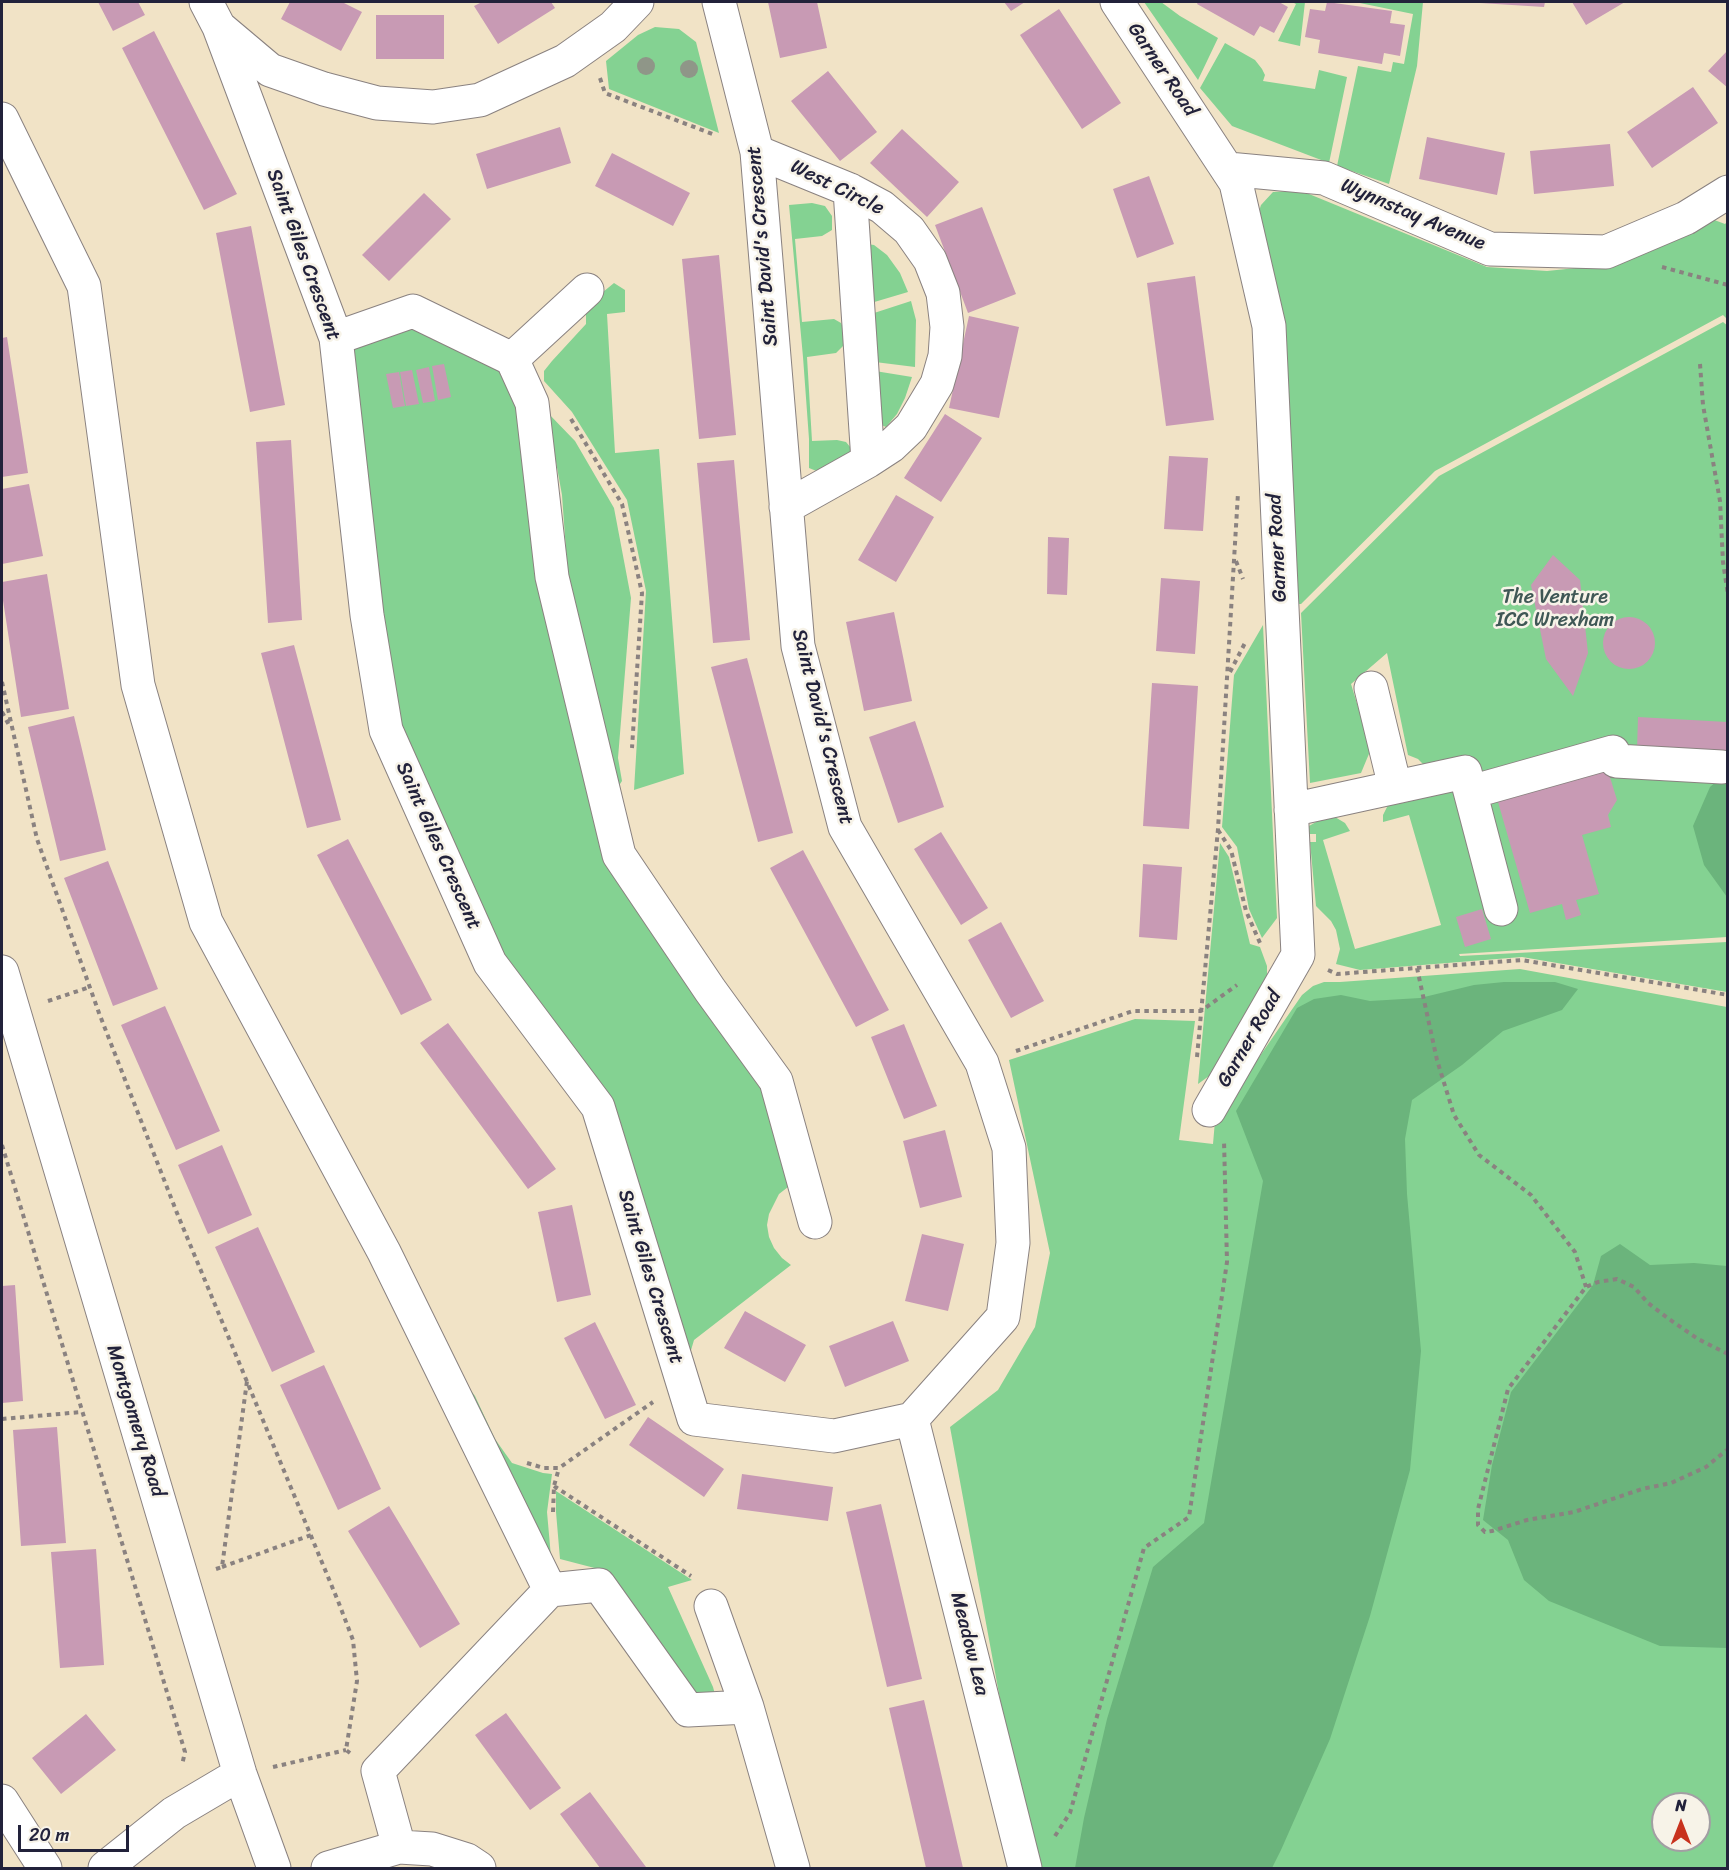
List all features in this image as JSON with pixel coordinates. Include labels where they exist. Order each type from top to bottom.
[{"type":"street","points":[[213,14],[270,70],[324,89],[377,103],[433,107],[480,100],[565,61],[613,27],[637,2]]},
{"type":"street","name":"Saint David's Crescent","points":[[719,2],[757,152],[798,646],[845,827],[982,1063],[1009,1148],[1013,1243],[1003,1317],[912,1419]]},
{"type":"street","name":"Garner Road","points":[[1117,2],[1236,183],[1269,326],[1298,955],[1209,1110]]},
{"type":"street","name":"Saint Giles Crescent","points":[[213,14],[336,338],[367,615],[386,730],[490,963],[598,1107],[694,1419],[834,1436],[912,1419]]},
{"type":"street","points":[[2,119],[84,286],[138,685],[206,922],[384,1252],[550,1590]]},
{"type":"street","name":"West Circle","points":[[757,152],[850,190],[882,207],[909,230],[930,260],[943,293],[947,327],[945,356],[937,384],[911,427],[891,446],[868,461],[786,507]]},
{"type":"street","name":"Wynnstay Avenue","points":[[1228,169],[1324,178],[1490,249],[1606,252],[1686,218],[1728,192]]},
{"type":"street","points":[[850,190],[868,461]]},
{"type":"street","points":[[512,359],[587,290]]},
{"type":"street","points":[[336,338],[412,311],[512,359],[532,403],[552,577],[619,855],[710,990],[776,1081],[815,1222]]},
{"type":"street","points":[[1371,688],[1395,787]]},
{"type":"street","points":[[1471,792],[1613,752],[1616,761],[1722,767]]},
{"type":"street","points":[[1291,810],[1466,772],[1500,909]]},
{"type":"street","name":"Montgomery Road","points":[[2,972],[240,1774],[274,1869]]},
{"type":"street","name":"Meadow Lea","points":[[912,1419],[1025,1869]]},
{"type":"street","points":[[399,1847],[378,1771],[550,1590],[599,1585],[688,1710],[747,1707]]},
{"type":"street","points":[[711,1606],[747,1707],[793,1869]]},
{"type":"street","points":[[105,1869],[174,1814],[240,1774]]},
{"type":"street","points":[[2,1801],[45,1869]]},
{"type":"street","points":[[328,1869],[399,1847],[432,1849],[467,1860],[479,1869]]},
{"type":"path","points":[[565,61],[585,67],[598,75],[605,93],[757,152]]},
{"type":"path","points":[[1661,267],[1728,285]]},
{"type":"path","points":[[1700,364],[1702,405],[1720,501],[1723,562],[1728,596]]},
{"type":"path","points":[[532,403],[568,414],[622,504],[642,592],[631,750]]},
{"type":"path","points":[[1197,1058],[1218,830],[1239,488]]},
{"type":"path","points":[[2,682],[37,839],[99,1013],[173,1202],[353,1640],[357,1681],[346,1750]]},
{"type":"path","points":[[2,712],[12,730]]},
{"type":"path","points":[[1218,830],[1231,850],[1246,911],[1260,943],[1298,955],[1336,974],[1522,960],[1728,995]]},
{"type":"path","points":[[1417,968],[1437,1060],[1454,1115],[1479,1155],[1531,1195],[1575,1252],[1586,1287]]},
{"type":"path","points":[[982,1063],[1133,1011],[1201,1011]]},
{"type":"path","points":[[1051,1841],[1070,1814],[1144,1548],[1189,1517],[1227,1262],[1224,1119],[1209,1110]]},
{"type":"path","points":[[2,1144],[185,1752],[174,1814]]},
{"type":"path","points":[[1728,1354],[1698,1339],[1669,1319],[1648,1303],[1634,1287],[1617,1279],[1598,1282],[1586,1287],[1508,1389],[1478,1509],[1478,1525],[1485,1532],[1492,1531],[1527,1520],[1574,1512],[1642,1489],[1671,1483],[1706,1467],[1728,1449]]},
{"type":"path","points":[[222,1567],[247,1380]]},
{"type":"path","points":[[524,1462],[544,1468],[559,1468],[682,1381]]},
{"type":"path","points":[[2,1419],[82,1412]]},
{"type":"path","points":[[554,1486],[692,1576],[701,1585],[711,1606]]},
{"type":"path","points":[[182,1579],[311,1535]]},
{"type":"path","points":[[240,1774],[346,1750],[378,1771]]},
{"type":"green space","points":[[1144,2],[1161,2],[1218,38],[1198,80]]},
{"type":"green space","points":[[1292,2],[1305,2],[1300,46],[1278,41],[1296,4]]},
{"type":"green space","points":[[1355,2],[1423,2],[1417,66],[1389,184],[1337,166],[1358,66],[1391,72],[1393,62],[1404,64],[1413,14]]},
{"type":"green space","points":[[655,27],[679,29],[696,42],[719,133],[609,89],[606,61],[638,35]]},
{"type":"green space","points":[[1225,43],[1255,60],[1265,75],[1263,81],[1315,89],[1319,70],[1347,77],[1329,163],[1232,126],[1200,88]]},
{"type":"green space","points":[[1291,191],[1309,194],[1487,267],[1547,271],[1605,265],[1709,218],[1725,224],[1727,222],[1727,319],[1723,315],[1435,471],[1301,604],[1289,604],[1255,223],[1261,205],[1273,192]]},
{"type":"green space","points":[[812,203],[825,206],[832,216],[832,230],[822,236],[795,239],[802,322],[834,319],[841,323],[845,331],[843,346],[836,353],[807,357],[812,441],[837,440],[846,442],[851,448],[851,456],[819,472],[809,468],[803,357],[789,205]]},
{"type":"green space","points":[[867,244],[874,245],[887,255],[900,273],[908,292],[871,303]]},
{"type":"green space","points":[[614,283],[625,290],[625,312],[607,314],[615,453],[659,449],[684,774],[634,790],[646,591],[627,500],[572,412],[544,381],[544,371],[586,324],[586,306]]},
{"type":"green space","points":[[911,301],[916,320],[915,367],[875,362],[871,314]]},
{"type":"green space","points":[[413,311],[512,359],[619,855],[776,1081],[798,1182],[779,1194],[769,1214],[767,1225],[774,1248],[791,1265],[694,1340],[682,1381],[598,1107],[490,963],[386,730],[336,338]]},
{"type":"green space","name":"The Venture ICC Wrexham","points":[[1723,322],[1728,326],[1727,937],[1459,954],[1460,956],[1727,942],[1727,992],[1522,957],[1360,970],[1336,964],[1340,949],[1336,930],[1331,921],[1316,906],[1310,842],[1316,842],[1316,834],[1309,834],[1309,826],[1323,818],[1335,817],[1345,823],[1350,831],[1323,840],[1355,949],[1441,925],[1409,815],[1383,822],[1383,815],[1388,805],[1430,771],[1418,759],[1408,755],[1387,653],[1351,684],[1371,749],[1361,773],[1310,783],[1301,613],[1439,476]]},
{"type":"green space","points":[[875,371],[912,377],[897,414],[886,427],[879,424]]},
{"type":"green space","points":[[547,412],[575,441],[614,508],[631,598],[618,758],[622,781],[616,790],[570,606],[562,495]]},
{"type":"green space","points":[[1263,625],[1277,918],[1262,938],[1249,909],[1237,847],[1222,827],[1234,675]]},
{"type":"green space","points":[[1727,772],[1727,897],[1704,865],[1693,826],[1710,787]]},
{"type":"green space","points":[[1220,843],[1229,857],[1250,944],[1260,947],[1267,966],[1267,982],[1209,1076],[1198,1084]]},
{"type":"green space","points":[[1520,969],[1727,1007],[1727,1868],[1031,1868],[950,1427],[998,1390],[1035,1327],[1050,1253],[1009,1060],[1135,1019],[1195,1021],[1179,1140],[1213,1144],[1215,1121],[1302,995],[1313,986],[1324,982]]},
{"type":"green space","points":[[1504,982],[1555,982],[1578,989],[1562,1010],[1503,1031],[1462,1065],[1412,1100],[1405,1139],[1407,1194],[1421,1351],[1410,1470],[1370,1616],[1330,1739],[1281,1850],[1272,1868],[1075,1868],[1107,1719],[1153,1567],[1204,1523],[1263,1181],[1236,1111],[1297,1008],[1314,999],[1341,995],[1370,1001],[1420,998],[1474,985]]},
{"type":"green space","points":[[1620,1244],[1650,1265],[1694,1263],[1727,1266],[1727,1648],[1660,1646],[1549,1601],[1524,1580],[1508,1540],[1483,1520],[1492,1465],[1511,1392],[1593,1285],[1601,1256]]},
{"type":"green space","points":[[446,1358],[475,1396],[495,1439],[512,1463],[552,1474],[547,1512],[551,1557]]},
{"type":"green space","points":[[556,1491],[692,1580],[668,1587],[713,1687],[716,1698],[713,1705],[676,1680],[610,1572],[560,1559]]},
{"type":"building","points":[[98,2],[138,2],[145,15],[113,31]]},
{"type":"building","points":[[290,2],[342,2],[362,12],[341,51],[281,19]]},
{"type":"building","points":[[482,2],[551,2],[555,8],[498,44],[474,6]]},
{"type":"building","points":[[768,2],[817,2],[827,48],[780,58]]},
{"type":"building","points":[[1004,2],[1025,2],[1011,11]]},
{"type":"building","points":[[1198,2],[1279,2],[1288,7],[1274,33],[1260,26],[1254,36],[1197,4]]},
{"type":"building","points":[[1327,2],[1392,11],[1390,23],[1405,25],[1400,56],[1384,53],[1382,64],[1318,53],[1320,40],[1305,37],[1310,9],[1325,11]]},
{"type":"building","points":[[1480,2],[1545,2],[1544,7]]},
{"type":"building","points":[[1572,2],[1625,2],[1586,25]]},
{"type":"building","points":[[1059,9],[1121,103],[1082,129],[1020,35]]},
{"type":"building","points":[[376,15],[444,15],[444,59],[376,59]]},
{"type":"building","points":[[154,31],[237,194],[204,210],[122,48]]},
{"type":"building","points":[[1728,50],[1728,88],[1708,71]]},
{"type":"building","points":[[828,71],[877,132],[840,161],[791,101]]},
{"type":"building","points":[[1693,87],[1718,123],[1652,168],[1627,132]]},
{"type":"building","points":[[560,127],[571,163],[487,189],[476,154]]},
{"type":"building","points":[[902,129],[959,182],[927,217],[870,163]]},
{"type":"building","points":[[1427,137],[1505,153],[1497,195],[1419,179]]},
{"type":"building","points":[[1610,144],[1614,186],[1534,194],[1530,151]]},
{"type":"building","points":[[612,153],[690,193],[673,226],[595,186]]},
{"type":"building","points":[[1149,176],[1174,244],[1137,258],[1113,189]]},
{"type":"building","points":[[424,193],[451,219],[389,281],[362,255]]},
{"type":"building","points":[[982,207],[1016,294],[968,313],[935,225]]},
{"type":"building","points":[[251,226],[285,405],[250,412],[216,233]]},
{"type":"building","points":[[719,255],[736,435],[699,439],[682,259]]},
{"type":"building","points":[[1195,276],[1214,420],[1166,426],[1147,283]]},
{"type":"building","points":[[969,316],[1019,327],[999,418],[949,408]]},
{"type":"building","points":[[7,337],[28,473],[2,477],[2,338]]},
{"type":"building","points":[[444,364],[451,397],[438,400],[432,366]]},
{"type":"building","points":[[429,367],[435,401],[423,403],[416,370]]},
{"type":"building","points":[[412,370],[419,404],[406,406],[400,372]]},
{"type":"building","points":[[399,372],[405,406],[393,408],[386,374]]},
{"type":"building","points":[[945,414],[982,438],[941,502],[904,478]]},
{"type":"building","points":[[291,440],[302,620],[268,623],[256,442]]},
{"type":"building","points":[[1169,456],[1208,458],[1203,531],[1164,529]]},
{"type":"building","points":[[734,460],[750,640],[713,643],[697,463]]},
{"type":"building","points":[[29,484],[43,556],[2,564],[2,489]]},
{"type":"building","points":[[896,495],[934,517],[896,582],[858,560]]},
{"type":"building","points":[[1048,537],[1069,538],[1067,595],[1047,594]]},
{"type":"building","points":[[1553,555],[1580,580],[1588,653],[1573,696],[1546,659],[1531,585]]},
{"type":"building","points":[[47,574],[69,709],[21,717],[2,582]]},
{"type":"building","points":[[1161,578],[1200,581],[1195,654],[1156,651]]},
{"type":"building","points":[[894,612],[912,701],[864,711],[846,622]]},
{"type":"building","points":[[1629,617],[1643,621],[1651,629],[1655,643],[1651,657],[1643,665],[1629,669],[1615,665],[1607,657],[1603,643],[1607,629],[1615,621]]},
{"type":"building","points":[[294,645],[341,820],[307,828],[261,653]]},
{"type":"building","points":[[747,658],[793,833],[758,842],[711,667]]},
{"type":"building","points":[[1152,683],[1198,686],[1189,829],[1143,826]]},
{"type":"building","points":[[74,716],[106,850],[60,861],[28,727]]},
{"type":"building","points":[[1638,717],[1727,722],[1726,755],[1637,750]]},
{"type":"building","points":[[915,721],[944,807],[898,823],[869,737]]},
{"type":"building","points":[[1595,767],[1609,774],[1617,800],[1608,815],[1611,827],[1582,835],[1599,894],[1576,900],[1581,915],[1566,920],[1562,904],[1530,913],[1496,795]]},
{"type":"building","points":[[941,832],[988,908],[961,925],[914,849]]},
{"type":"building","points":[[348,839],[432,1000],[401,1015],[317,855]]},
{"type":"building","points":[[803,850],[889,1010],[856,1027],[770,868]]},
{"type":"building","points":[[108,861],[158,989],[113,1006],[64,878]]},
{"type":"building","points":[[1143,864],[1182,867],[1177,940],[1139,937]]},
{"type":"building","points":[[1482,909],[1491,939],[1465,947],[1456,917]]},
{"type":"building","points":[[1001,922],[1044,1001],[1011,1018],[968,940]]},
{"type":"building","points":[[165,1006],[220,1131],[176,1150],[121,1025]]},
{"type":"building","points":[[448,1023],[556,1169],[528,1189],[420,1043]]},
{"type":"building","points":[[904,1024],[937,1106],[904,1119],[871,1037]]},
{"type":"building","points":[[945,1130],[962,1197],[920,1208],[903,1141]]},
{"type":"building","points":[[222,1145],[252,1215],[208,1234],[178,1165]]},
{"type":"building","points":[[572,1205],[591,1295],[557,1302],[538,1212]]},
{"type":"building","points":[[258,1227],[315,1352],[272,1372],[215,1247]]},
{"type":"building","points":[[922,1234],[964,1244],[948,1311],[905,1301]]},
{"type":"building","points":[[15,1285],[23,1401],[2,1403],[2,1286]]},
{"type":"building","points":[[745,1311],[806,1345],[785,1382],[724,1348]]},
{"type":"building","points":[[893,1321],[909,1361],[845,1387],[829,1346]]},
{"type":"building","points":[[595,1322],[636,1405],[605,1419],[564,1338]]},
{"type":"building","points":[[324,1365],[381,1489],[338,1510],[280,1385]]},
{"type":"building","points":[[648,1417],[724,1469],[704,1497],[629,1445]]},
{"type":"building","points":[[57,1427],[66,1543],[21,1546],[13,1430]]},
{"type":"building","points":[[742,1474],[833,1487],[828,1521],[737,1509]]},
{"type":"building","points":[[881,1504],[922,1679],[887,1687],[846,1512]]},
{"type":"building","points":[[389,1506],[460,1624],[420,1648],[348,1531]]},
{"type":"building","points":[[96,1549],[104,1665],[60,1668],[51,1552]]},
{"type":"building","points":[[924,1700],[963,1868],[926,1868],[889,1708]]},
{"type":"building","points":[[506,1713],[561,1788],[530,1810],[475,1735]]},
{"type":"building","points":[[86,1714],[116,1750],[61,1794],[32,1758]]},
{"type":"building","points":[[590,1792],[646,1867],[600,1868],[560,1814]]}]
